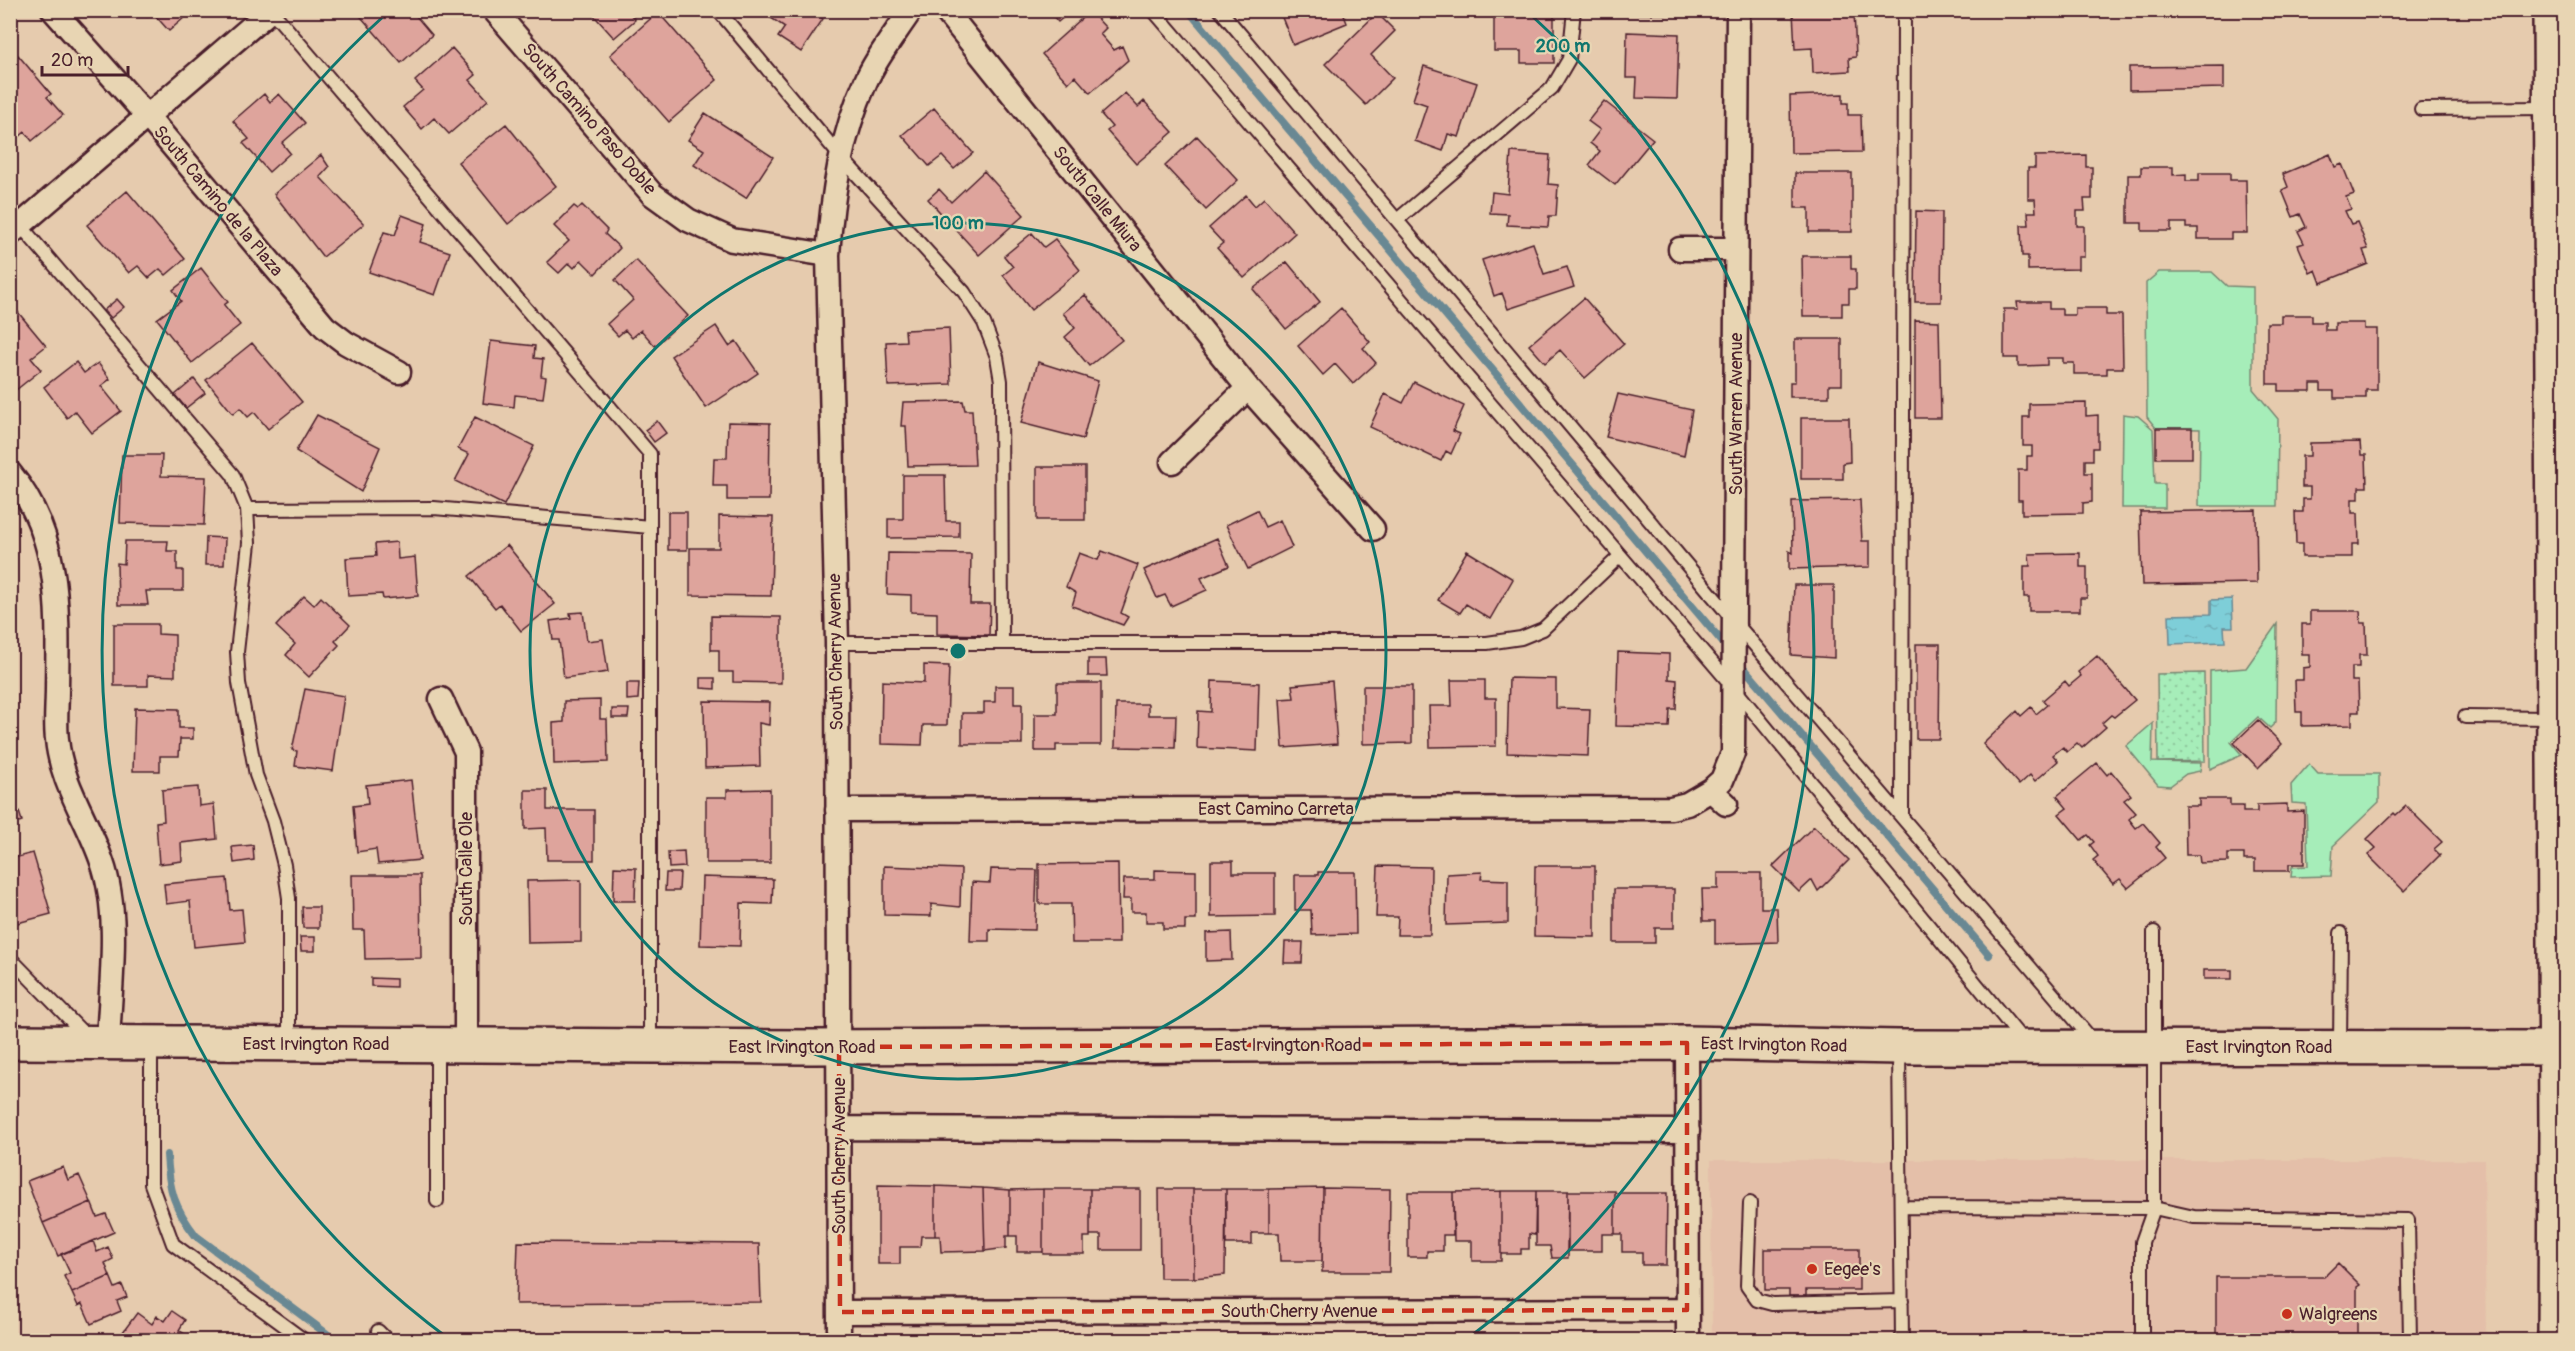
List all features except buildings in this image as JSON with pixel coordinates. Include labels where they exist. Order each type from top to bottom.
[{"type":"main road","points":[[2550,10],[2555,129],[2559,676],[2554,718],[2560,1048],[2555,1341]]},
{"type":"main road","name":"East Irvington Road","points":[[13,1039],[100,1043],[839,1047],[1687,1043],[1899,1047],[2560,1048]]},
{"type":"street","name":"South Camino de la Plaza","points":[[53,10],[148,117],[325,327],[346,344],[399,372]]},
{"type":"street","points":[[14,224],[148,117],[271,10]]},
{"type":"street","name":"South Camino Paso Doble","points":[[494,10],[652,194],[688,220],[732,240],[828,255]]},
{"type":"street","name":"South Cherry Avenue","points":[[839,1341],[837,643],[828,255],[831,204],[840,156],[867,80],[911,10]]},
{"type":"street","name":"South Calle Miura","points":[[945,10],[1248,388],[1373,529]]},
{"type":"street","name":"South Warren Avenue","points":[[1719,797],[1722,780],[1733,753],[1738,10]]},
{"type":"street","points":[[1680,249],[1736,249]]},
{"type":"street","points":[[1172,462],[1248,388]]},
{"type":"street","points":[[10,473],[21,485],[44,530],[55,570],[58,612],[57,739],[67,784],[102,862],[112,906],[100,1043]]},
{"type":"street","name":"South Calle Ole","points":[[441,699],[466,752],[451,1045]]},
{"type":"street","name":"East Camino Carreta","points":[[837,810],[1671,808],[1719,797]]},
{"type":"street","points":[[1687,1043],[1688,1341]]},
{"type":"street","points":[[839,1128],[1688,1131]]},
{"type":"street","name":"South Cherry Avenue","points":[[840,1312],[1687,1310]]},
{"type":"lane","points":[[271,10],[650,454],[650,1046]]},
{"type":"lane","points":[[718,10],[840,156],[964,292],[984,323],[997,357],[1001,381],[1002,643]]},
{"type":"lane","points":[[1153,10],[1734,688],[2026,1046]]},
{"type":"lane","points":[[1220,10],[1734,621],[2098,1047]]},
{"type":"lane","points":[[1397,220],[1552,88],[1569,59],[1574,32],[1574,10]]},
{"type":"lane","points":[[1902,817],[1904,10]]},
{"type":"lane","points":[[2421,109],[2555,129]]},
{"type":"lane","points":[[14,224],[233,475],[247,509],[249,543],[237,652],[239,683],[256,775],[273,821],[284,865],[289,898],[289,1044]]},
{"type":"lane","points":[[247,509],[434,508],[650,527]]},
{"type":"lane","points":[[837,643],[1487,643],[1521,638],[1543,629],[1620,556]]},
{"type":"lane","points":[[2465,717],[2554,718]]},
{"type":"lane","points":[[2142,1341],[2142,1242],[2154,1208],[2152,1046],[2154,932]]},
{"type":"lane","points":[[2340,1048],[2341,933]]},
{"type":"lane","points":[[10,958],[100,1043]]},
{"type":"lane","points":[[151,1043],[151,1184],[173,1244],[304,1341]]},
{"type":"lane","points":[[437,1201],[451,1045]]},
{"type":"lane","points":[[1899,1047],[1902,1341]]},
{"type":"lane","points":[[1750,1203],[1747,1286],[1757,1300],[1772,1304],[1902,1300]]},
{"type":"lane","points":[[1901,1207],[2154,1208],[2194,1217],[2408,1220],[2410,1341]]},
{"type":"lane","points":[[378,1331],[387,1341]]},
{"type":"highlighted area","points":[[1687,1043],[1687,1310],[840,1312],[839,1047]]},
{"type":"shaded area","points":[[1711,1160],[2484,1160],[2486,1340],[1712,1340]]},
{"type":"green space","points":[[2159,272],[2212,272],[2227,286],[2253,287],[2253,389],[2278,419],[2277,506],[2199,506],[2200,429],[2156,428],[2147,417],[2146,283]]},
{"type":"green space","points":[[2123,414],[2138,416],[2153,429],[2155,484],[2165,484],[2165,508],[2122,508]]},
{"type":"green space","points":[[2277,624],[2276,722],[2270,728],[2258,717],[2231,742],[2242,755],[2210,769],[2210,671],[2246,668]]},
{"type":"green space","points":[[2204,673],[2205,761],[2158,762],[2157,674]]},
{"type":"green space","points":[[2153,723],[2152,762],[2201,763],[2200,771],[2186,774],[2170,786],[2158,785],[2126,746]]},
{"type":"green space","points":[[2309,764],[2318,774],[2379,774],[2379,802],[2333,846],[2331,876],[2291,877],[2292,867],[2308,866],[2306,804],[2292,803],[2291,785]]},
{"type":"water","points":[[2232,599],[2233,627],[2224,627],[2225,642],[2170,644],[2169,615],[2211,614],[2211,600]]},
{"type":"waterway","points":[[1188,10],[1730,651]]},
{"type":"waterway","points":[[1738,661],[1989,955]]},
{"type":"waterway","points":[[167,1155],[174,1198],[182,1216],[196,1236],[335,1340]]},
{"type":"place","name":"Eegee's","points":[[1812,1269]]},
{"type":"place","name":"Walgreens","points":[[2287,1314]]}]
